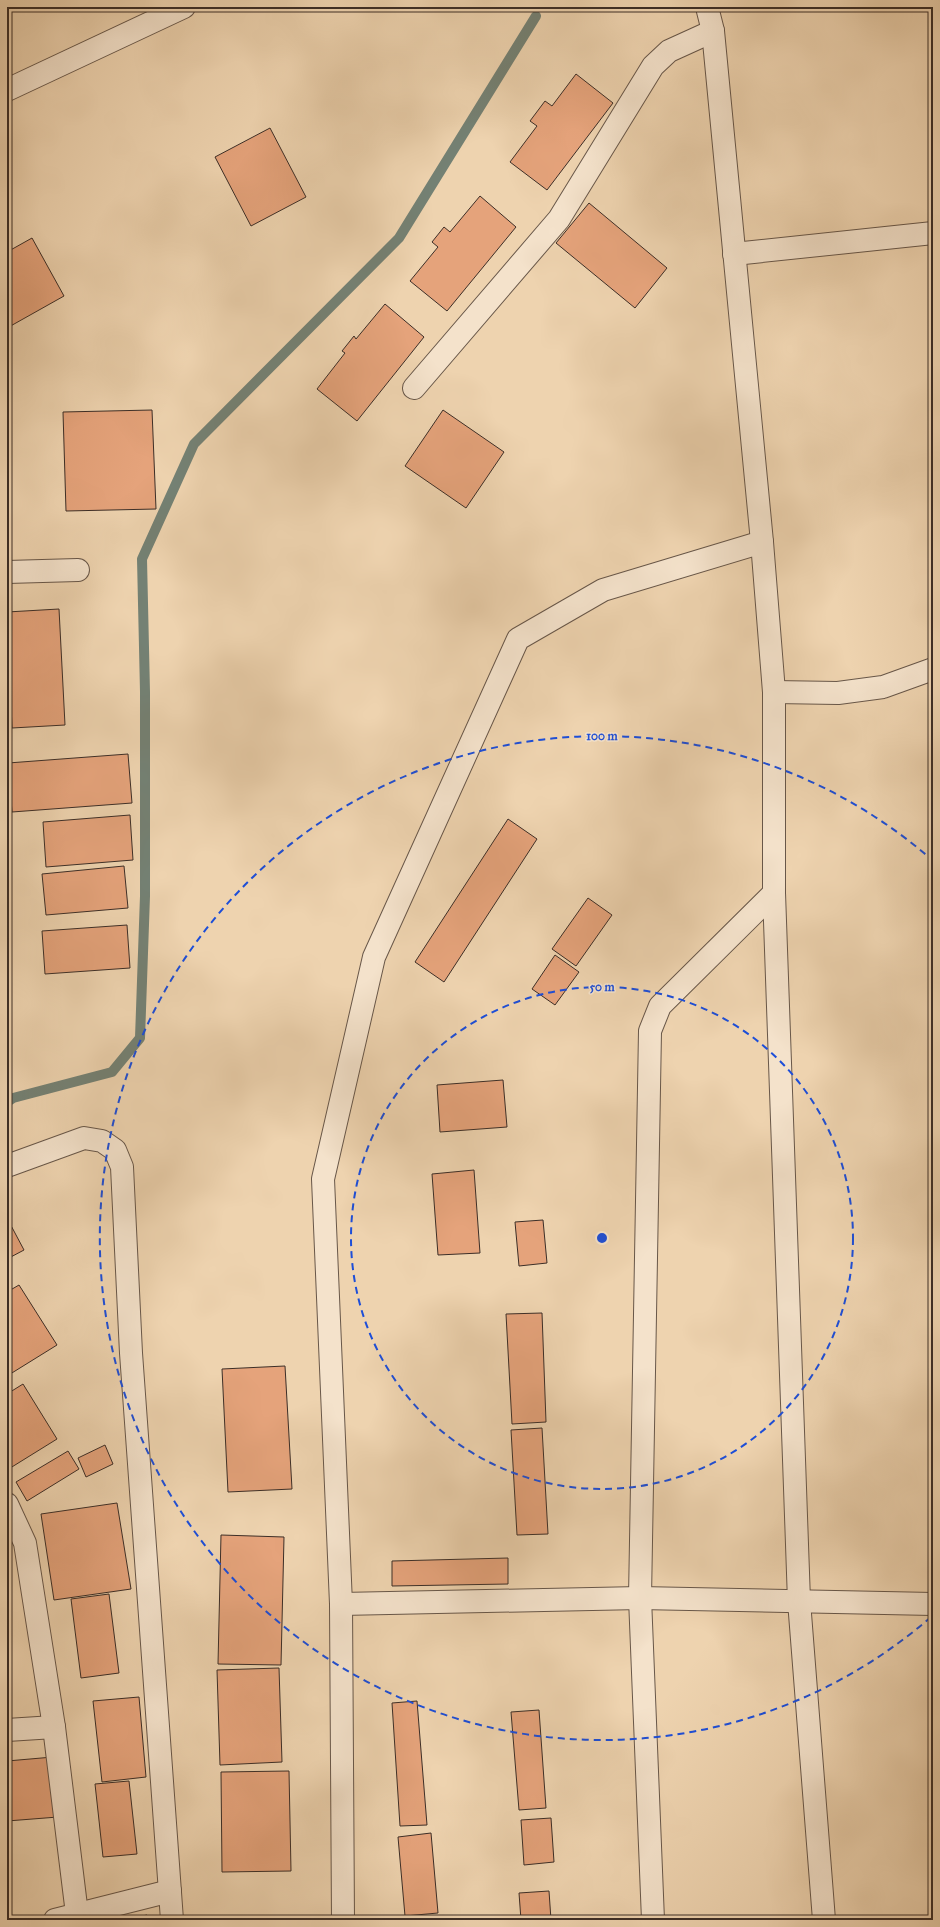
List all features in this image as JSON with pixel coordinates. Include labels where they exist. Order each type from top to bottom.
[{"type":"street","points":[[7,90],[184,7]]},
{"type":"street","points":[[707,7],[713,31],[762,542],[774,692],[774,893],[799,1601],[824,1920]]},
{"type":"street","points":[[414,388],[559,219],[652,66],[668,51],[713,31]]},
{"type":"street","points":[[734,254],[933,233]]},
{"type":"street","points":[[343,1920],[341,1604],[323,1178],[374,957],[518,638],[603,590],[762,542]]},
{"type":"street","points":[[7,572],[78,570]]},
{"type":"street","points":[[774,692],[838,693],[883,687],[933,669]]},
{"type":"street","points":[[653,1920],[640,1598],[650,1031],[660,1006],[774,893]]},
{"type":"street","points":[[7,1166],[84,1138],[102,1140],[114,1150],[122,1167],[131,1353],[172,1920]]},
{"type":"street","points":[[7,1504],[54,1728],[78,1914]]},
{"type":"street","points":[[341,1604],[640,1598],[933,1604]]},
{"type":"street","points":[[7,1730],[54,1728]]},
{"type":"street","points":[[56,1920],[170,1891]]},
{"type":"building","points":[[576,74],[613,103],[547,190],[510,162],[537,126],[530,121],[545,101],[552,106]]},
{"type":"building","points":[[270,128],[306,197],[251,226],[215,157]]},
{"type":"building","points":[[480,196],[516,227],[447,311],[410,281],[438,247],[432,242],[444,227],[450,232]]},
{"type":"building","points":[[589,203],[667,268],[635,308],[556,243]]},
{"type":"building","points":[[32,238],[64,296],[7,328],[7,252]]},
{"type":"building","points":[[385,304],[424,337],[357,421],[317,389],[345,353],[342,351],[354,336],[356,339]]},
{"type":"building","points":[[152,410],[156,509],[66,511],[63,412]]},
{"type":"building","points":[[443,410],[504,452],[466,508],[405,466]]},
{"type":"building","points":[[59,609],[65,725],[12,728],[7,612]]},
{"type":"building","points":[[128,754],[132,803],[12,812],[8,763]]},
{"type":"building","points":[[130,815],[133,860],[46,867],[43,822]]},
{"type":"building","points":[[508,819],[537,839],[444,982],[415,962]]},
{"type":"building","points":[[124,866],[128,908],[46,915],[42,874]]},
{"type":"building","points":[[588,898],[612,915],[576,966],[552,949]]},
{"type":"building","points":[[127,925],[130,968],[45,974],[42,931]]},
{"type":"building","points":[[555,955],[579,972],[555,1005],[532,989]]},
{"type":"building","points":[[503,1080],[507,1127],[440,1132],[437,1085]]},
{"type":"building","points":[[474,1170],[480,1253],[438,1255],[432,1174]]},
{"type":"building","points":[[7,1218],[24,1250],[7,1259]]},
{"type":"building","points":[[543,1220],[547,1263],[519,1266],[515,1222]]},
{"type":"building","points":[[19,1285],[57,1345],[7,1376],[7,1292]]},
{"type":"building","points":[[542,1313],[546,1422],[512,1424],[506,1314]]},
{"type":"building","points":[[285,1366],[292,1489],[228,1492],[222,1369]]},
{"type":"building","points":[[23,1384],[57,1439],[7,1470],[7,1394]]},
{"type":"building","points":[[542,1428],[548,1534],[517,1535],[511,1430]]},
{"type":"building","points":[[105,1445],[113,1464],[86,1477],[78,1458]]},
{"type":"building","points":[[68,1451],[79,1469],[27,1501],[16,1482]]},
{"type":"building","points":[[117,1503],[131,1589],[54,1600],[41,1514]]},
{"type":"building","points":[[221,1535],[284,1537],[281,1665],[218,1664]]},
{"type":"building","points":[[508,1558],[508,1584],[392,1586],[392,1561]]},
{"type":"building","points":[[109,1594],[119,1673],[81,1678],[71,1599]]},
{"type":"building","points":[[279,1668],[282,1762],[220,1765],[217,1670]]},
{"type":"building","points":[[139,1697],[146,1777],[102,1782],[93,1701]]},
{"type":"building","points":[[417,1701],[427,1825],[400,1826],[392,1703]]},
{"type":"building","points":[[539,1710],[546,1808],[519,1810],[511,1712]]},
{"type":"building","points":[[53,1757],[58,1817],[7,1821],[7,1761]]},
{"type":"building","points":[[289,1771],[291,1871],[222,1872],[221,1772]]},
{"type":"building","points":[[129,1781],[137,1854],[103,1857],[95,1784]]},
{"type":"building","points":[[551,1818],[554,1862],[524,1865],[521,1820]]},
{"type":"building","points":[[431,1833],[438,1913],[405,1916],[398,1837]]},
{"type":"building","points":[[549,1891],[551,1920],[521,1920],[519,1893]]},
{"type":"building","points":[[147,1915],[148,1920],[120,1920]]},
{"type":"waterway","points":[[7,1102],[13,1098],[112,1072],[140,1038],[145,896],[145,692],[142,559],[194,444],[399,238],[536,16]]}]
